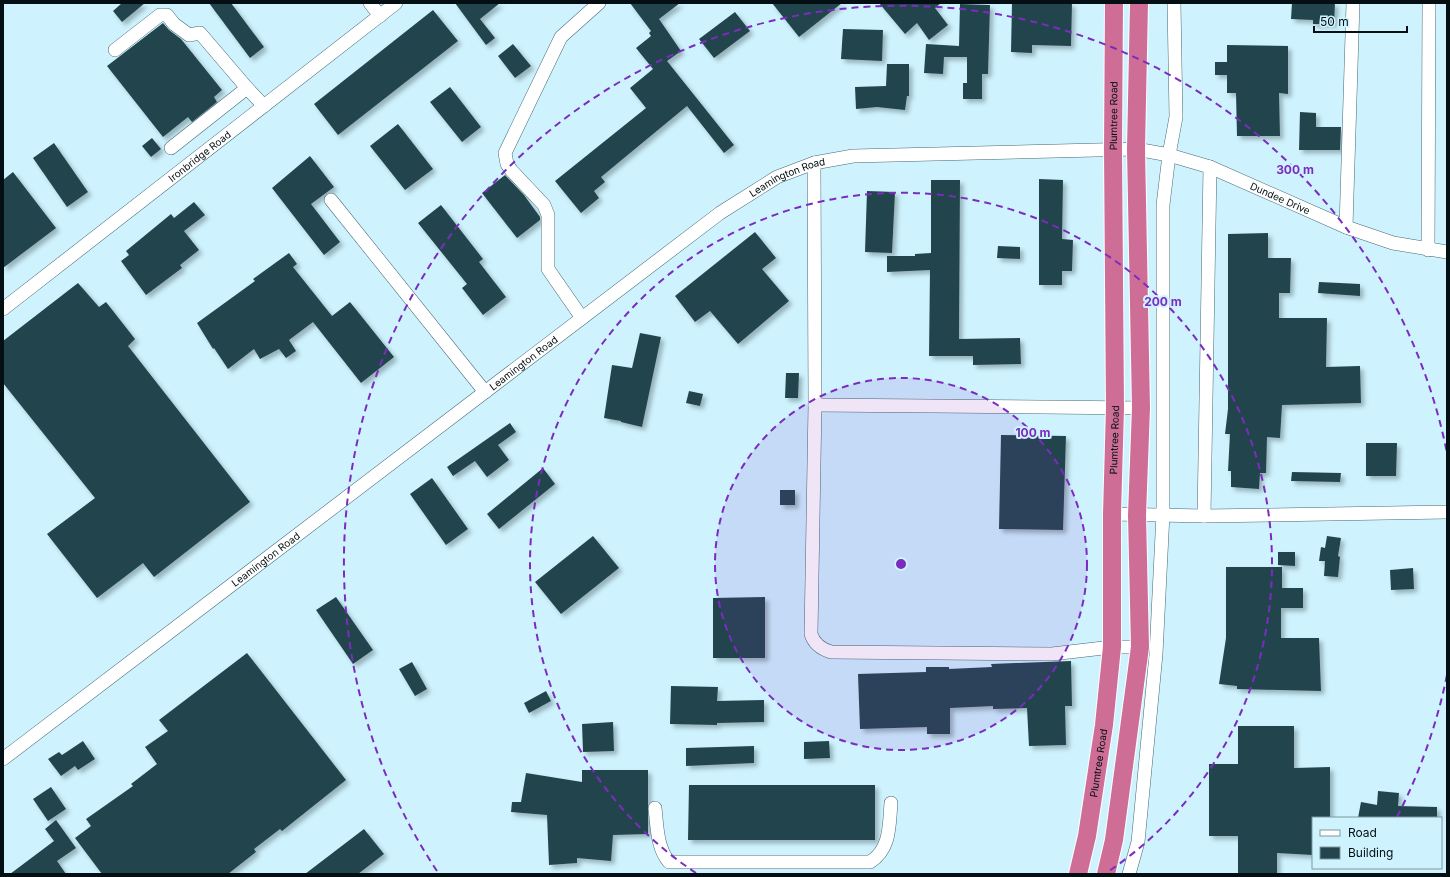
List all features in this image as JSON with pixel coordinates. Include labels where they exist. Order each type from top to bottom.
[{"type":"highway","name":"Plumtree Road","points":[[1078,874],[1087,836],[1104,725],[1112,647],[1112,514],[1115,408],[1113,149],[1114,3]]},
{"type":"highway","points":[[1106,874],[1114,840],[1140,647],[1137,515],[1141,408],[1136,149],[1138,3]]},
{"type":"street","points":[[370,3],[380,16]]},
{"type":"street","name":"Ironbridge Road","points":[[3,309],[396,3]]},
{"type":"street","points":[[582,318],[548,269],[548,215],[544,205],[511,170],[507,164],[505,153],[561,37],[570,31],[599,3]]},
{"type":"street","points":[[1129,874],[1138,842],[1156,654],[1164,514],[1163,205],[1169,155],[1176,117],[1174,3]]},
{"type":"street","points":[[1346,227],[1353,3]]},
{"type":"street","points":[[1428,250],[1429,3]]},
{"type":"street","points":[[115,50],[160,15],[167,15],[174,24],[189,35],[200,33],[264,106]]},
{"type":"street","points":[[171,148],[247,88]]},
{"type":"street","name":"Leamington Road","points":[[3,759],[720,213],[777,178],[814,163],[853,156],[1113,149]]},
{"type":"street","name":"Dundee Drive","points":[[1113,149],[1136,149],[1169,155],[1210,167],[1346,227],[1393,243],[1447,252]]},
{"type":"street","points":[[814,163],[815,405],[811,634],[818,646],[831,652],[1052,654],[1112,647],[1140,647]]},
{"type":"street","points":[[1204,516],[1210,167]]},
{"type":"street","points":[[331,200],[485,392]]},
{"type":"street","points":[[815,405],[1141,408]]},
{"type":"street","points":[[1112,514],[1204,516],[1447,512]]},
{"type":"street","points":[[655,808],[661,849],[663,856],[669,862],[763,869],[870,862],[879,857],[887,841],[890,803]]},
{"type":"building","points":[[122,3],[145,3],[122,22],[113,11]]},
{"type":"building","points":[[209,3],[231,3],[264,47],[250,58]]},
{"type":"building","points":[[455,3],[500,3],[480,19],[495,38],[486,45]]},
{"type":"building","points":[[630,3],[680,3],[659,19],[681,51],[667,61],[734,145],[724,153],[687,106],[601,177],[605,182],[594,191],[599,198],[581,213],[555,181],[646,108],[630,88],[653,69],[636,48],[651,36],[649,33],[651,31]]},
{"type":"building","points":[[772,3],[842,3],[799,37]]},
{"type":"building","points":[[879,3],[941,3],[935,8],[948,25],[929,40],[917,23],[905,34]]},
{"type":"building","points":[[1012,3],[1072,3],[1071,46],[1032,45],[1032,53],[1011,52]]},
{"type":"building","points":[[1292,3],[1335,3],[1334,24],[1313,24],[1313,20],[1291,19]]},
{"type":"building","points":[[960,4],[990,5],[988,74],[982,74],[982,99],[963,99],[963,83],[967,83],[967,57],[944,57],[943,74],[924,73],[926,44],[959,46]]},
{"type":"building","points":[[433,10],[458,41],[338,135],[314,104]]},
{"type":"building","points":[[735,12],[750,31],[714,58],[699,39]]},
{"type":"building","points":[[163,23],[169,30],[181,39],[222,90],[214,97],[217,102],[192,122],[188,117],[163,137],[107,66]]},
{"type":"building","points":[[843,29],[883,30],[882,61],[841,59]]},
{"type":"building","points":[[513,44],[531,66],[515,78],[498,56]]},
{"type":"building","points":[[1227,45],[1288,46],[1288,94],[1279,93],[1280,136],[1237,136],[1236,93],[1227,93],[1227,75],[1215,75],[1215,62],[1227,62]]},
{"type":"building","points":[[887,64],[909,64],[909,96],[907,96],[905,110],[877,107],[856,109],[855,87],[886,86]]},
{"type":"building","points":[[450,87],[481,127],[462,142],[430,102]]},
{"type":"building","points":[[1300,112],[1316,113],[1316,127],[1341,127],[1340,150],[1299,150]]},
{"type":"building","points":[[398,124],[433,169],[405,190],[370,146]]},
{"type":"building","points":[[152,138],[161,149],[151,157],[142,146]]},
{"type":"building","points":[[54,143],[88,192],[67,207],[33,158]]},
{"type":"building","points":[[310,156],[334,187],[311,204],[340,242],[324,255],[272,188]]},
{"type":"building","points":[[13,172],[56,228],[3,268],[3,180]]},
{"type":"building","points":[[505,175],[524,195],[540,217],[540,220],[517,238],[482,193]]},
{"type":"building","points":[[1039,179],[1063,180],[1062,239],[1073,240],[1072,271],[1062,271],[1062,285],[1039,285]]},
{"type":"building","points":[[931,180],[960,180],[959,339],[1020,338],[1021,364],[973,365],[973,356],[929,356],[930,270],[887,272],[887,256],[915,256],[915,254],[931,253]]},
{"type":"building","points":[[867,191],[895,192],[892,253],[865,252]]},
{"type":"building","points":[[194,202],[205,215],[184,231],[199,250],[180,265],[182,268],[146,295],[121,261],[129,255],[126,251],[171,214],[174,218]]},
{"type":"building","points":[[441,205],[483,259],[479,262],[506,297],[483,315],[462,288],[467,284],[418,223]]},
{"type":"building","points":[[755,232],[776,258],[762,269],[789,301],[738,344],[710,311],[695,322],[675,296]]},
{"type":"building","points":[[1268,233],[1268,258],[1291,258],[1290,293],[1279,293],[1279,318],[1327,318],[1326,367],[1360,366],[1361,403],[1282,405],[1280,438],[1267,437],[1266,473],[1260,473],[1259,489],[1231,487],[1231,471],[1228,471],[1230,434],[1225,434],[1228,409],[1228,234]]},
{"type":"building","points":[[998,246],[1020,247],[1020,259],[997,258]]},
{"type":"building","points":[[289,253],[297,264],[293,267],[332,316],[350,302],[394,357],[361,383],[313,322],[289,340],[296,351],[286,358],[279,349],[260,359],[254,349],[228,369],[214,348],[213,349],[197,323],[255,281],[253,279]]},
{"type":"building","points":[[1319,282],[1360,284],[1360,296],[1318,293]]},
{"type":"building","points":[[78,283],[99,307],[106,302],[135,339],[128,346],[250,502],[154,577],[143,563],[97,598],[47,534],[95,498],[3,383],[3,341]]},
{"type":"building","points":[[640,333],[661,337],[642,427],[604,418],[612,365],[632,368]]},
{"type":"building","points":[[786,373],[799,373],[798,398],[785,398]]},
{"type":"building","points":[[689,391],[703,394],[700,406],[686,403]]},
{"type":"building","points":[[510,423],[516,432],[498,445],[509,460],[487,477],[475,461],[453,476],[447,467]]},
{"type":"building","points":[[1001,435],[1066,436],[1063,530],[999,529]]},
{"type":"building","points":[[1366,443],[1397,443],[1396,476],[1366,476]]},
{"type":"building","points":[[543,468],[555,484],[499,529],[487,514]]},
{"type":"building","points":[[1292,472],[1341,473],[1340,482],[1291,481]]},
{"type":"building","points":[[432,478],[468,529],[446,545],[410,494]]},
{"type":"building","points":[[780,490],[795,490],[795,505],[780,505]]},
{"type":"building","points":[[593,536],[619,568],[561,614],[535,582]]},
{"type":"building","points":[[1327,536],[1341,538],[1338,556],[1340,557],[1338,577],[1324,576],[1325,561],[1319,561],[1321,547],[1325,548]]},
{"type":"building","points":[[1278,552],[1295,552],[1295,566],[1278,565]]},
{"type":"building","points":[[1226,567],[1282,567],[1282,588],[1303,588],[1303,608],[1281,608],[1281,638],[1319,638],[1321,691],[1237,689],[1237,686],[1219,684],[1226,638]]},
{"type":"building","points":[[1413,568],[1414,589],[1391,590],[1390,570]]},
{"type":"building","points":[[336,597],[373,650],[353,664],[316,610]]},
{"type":"building","points":[[765,597],[765,658],[713,658],[713,598]]},
{"type":"building","points":[[247,653],[346,780],[282,831],[280,829],[254,849],[256,852],[228,874],[102,874],[75,838],[91,826],[86,819],[133,786],[131,784],[157,764],[145,747],[168,731],[159,720]]},
{"type":"building","points":[[1071,661],[1072,706],[1065,706],[1066,745],[1029,746],[1027,708],[993,709],[993,706],[950,708],[950,734],[927,734],[927,727],[860,729],[858,674],[926,672],[926,667],[949,667],[949,669],[992,667],[991,664]]},
{"type":"building","points":[[412,662],[427,689],[415,696],[399,669]]},
{"type":"building","points":[[671,686],[718,687],[717,701],[764,700],[764,722],[717,723],[717,725],[670,724]]},
{"type":"building","points":[[546,691],[551,701],[529,713],[524,703]]},
{"type":"building","points":[[613,722],[614,751],[583,752],[582,724]]},
{"type":"building","points":[[1238,726],[1294,726],[1294,768],[1330,767],[1330,817],[1312,817],[1312,855],[1277,853],[1277,874],[1238,874],[1238,836],[1209,836],[1209,764],[1238,764]]},
{"type":"building","points":[[83,741],[95,759],[78,770],[75,766],[61,776],[48,759],[59,752],[62,755]]},
{"type":"building","points":[[829,741],[830,758],[804,759],[804,742]]},
{"type":"building","points":[[754,746],[754,763],[686,766],[686,748]]},
{"type":"building","points":[[582,770],[648,770],[648,834],[613,835],[611,861],[577,858],[577,863],[549,865],[547,815],[511,812],[512,802],[521,802],[526,773],[582,782]]},
{"type":"building","points":[[689,785],[875,785],[875,840],[688,840]]},
{"type":"building","points":[[51,787],[66,809],[48,821],[33,799]]},
{"type":"building","points":[[1378,791],[1399,793],[1398,806],[1437,807],[1437,817],[1358,817],[1361,802],[1377,805]]},
{"type":"building","points":[[56,820],[76,848],[57,861],[66,874],[10,874],[54,841],[45,829]]},
{"type":"building","points":[[364,829],[384,854],[358,874],[305,874]]}]
